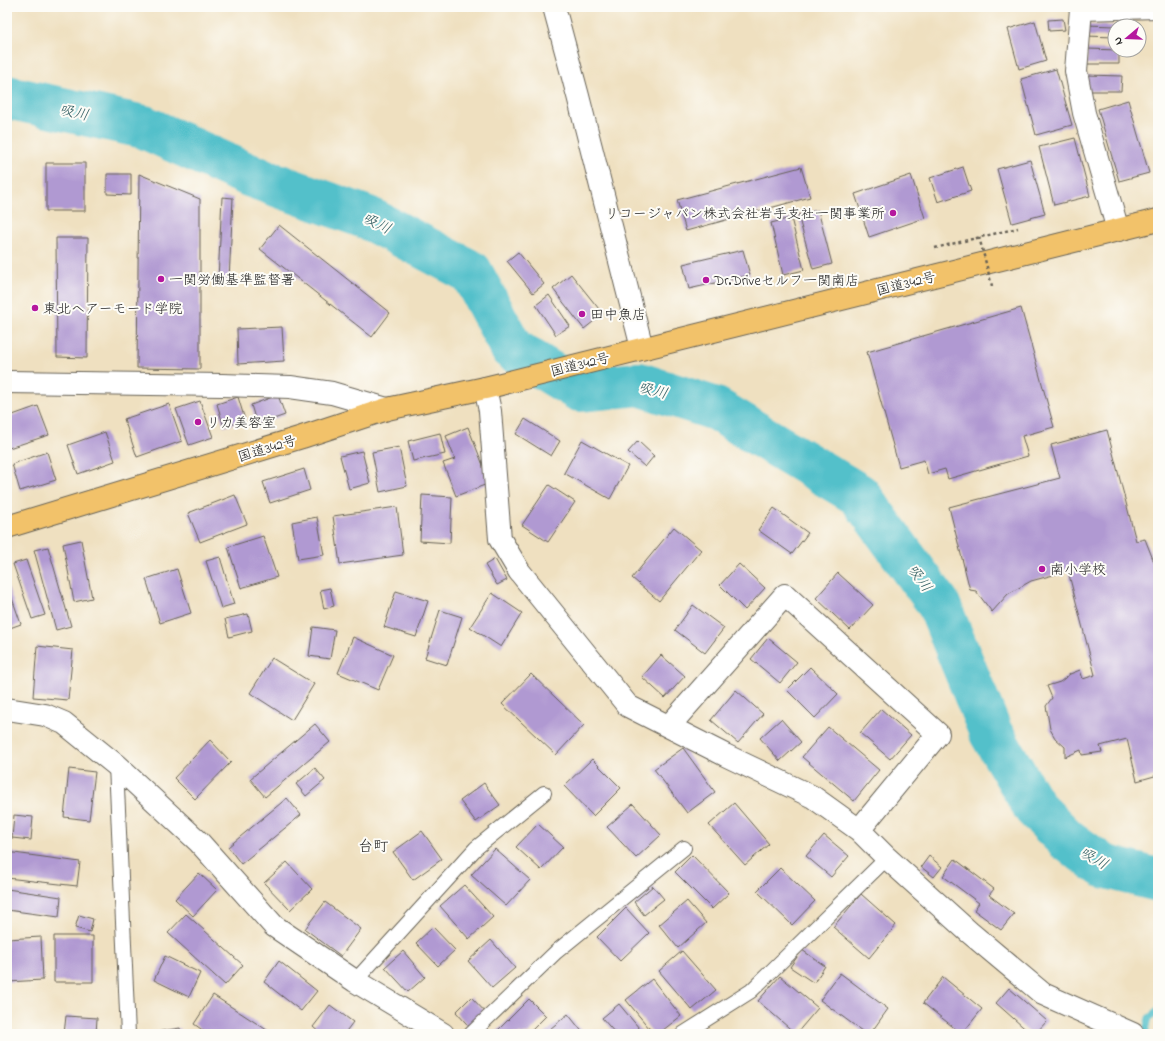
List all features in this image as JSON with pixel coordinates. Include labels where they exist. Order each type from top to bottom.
[{"type":"highway","name":"国道342号","points":[[7,527],[302,437],[387,409],[484,388],[1158,220]]},
{"type":"street","points":[[554,7],[642,348]]},
{"type":"street","points":[[1118,230],[1084,113],[1076,71],[1081,8],[1158,7]]},
{"type":"street","points":[[7,382],[290,387],[332,393],[387,409]]},
{"type":"street","points":[[484,388],[490,411],[500,539],[519,571],[628,706],[813,797],[859,830],[886,858],[969,932],[1043,994],[1133,1034]]},
{"type":"street","points":[[669,726],[785,595],[938,734],[859,830]]},
{"type":"street","points":[[7,709],[45,714],[64,723],[116,765],[199,842],[274,926],[354,980],[442,1034]]},
{"type":"lane","points":[[116,765],[128,1034]]},
{"type":"lane","points":[[354,980],[476,848],[544,794]]},
{"type":"lane","points":[[470,1034],[556,952],[684,848]]},
{"type":"lane","points":[[683,1034],[751,991],[886,858]]},
{"type":"path","points":[[935,248],[1022,228]]},
{"type":"path","points":[[979,237],[992,286]]},
{"type":"building","points":[[1063,19],[1065,30],[1049,31],[1048,20]]},
{"type":"building","points":[[1035,21],[1046,61],[1019,69],[1008,29]]},
{"type":"building","points":[[1086,25],[1107,26],[1107,37],[1086,36]]},
{"type":"building","points":[[1087,49],[1107,50],[1107,58],[1119,58],[1119,64],[1087,64]]},
{"type":"building","points":[[1056,69],[1072,125],[1036,135],[1021,79]]},
{"type":"building","points":[[1087,75],[1122,76],[1121,91],[1087,91]]},
{"type":"building","points":[[1128,100],[1149,173],[1119,181],[1098,109]]},
{"type":"building","points":[[1075,138],[1090,196],[1054,205],[1039,147]]},
{"type":"building","points":[[1030,160],[1045,214],[1012,223],[997,169]]},
{"type":"building","points":[[46,163],[85,163],[85,211],[46,211]]},
{"type":"building","points":[[801,167],[810,197],[686,231],[677,200]]},
{"type":"building","points":[[963,167],[971,191],[938,202],[930,178]]},
{"type":"building","points":[[107,174],[131,174],[131,195],[107,194]]},
{"type":"building","name":"一関労働基準監督署","points":[[139,174],[200,199],[200,369],[137,368]]},
{"type":"building","points":[[911,175],[925,218],[869,237],[855,194]]},
{"type":"building","points":[[222,197],[233,198],[229,280],[218,280]]},
{"type":"building","points":[[818,210],[832,264],[813,269],[798,215]]},
{"type":"building","points":[[791,218],[804,270],[783,275],[771,223]]},
{"type":"building","points":[[279,225],[390,313],[372,337],[260,249]]},
{"type":"building","points":[[56,238],[88,238],[87,358],[57,357]]},
{"type":"building","points":[[743,250],[750,275],[689,289],[683,264]]},
{"type":"building","points":[[518,252],[544,284],[533,293],[507,261]]},
{"type":"building","points":[[571,274],[603,314],[584,329],[553,289]]},
{"type":"building","points":[[549,295],[570,326],[556,335],[536,305]]},
{"type":"building","points":[[1021,308],[1054,427],[1022,436],[1028,456],[948,479],[945,469],[928,474],[924,460],[899,467],[867,352]]},
{"type":"building","points":[[282,327],[284,361],[238,364],[237,329]]},
{"type":"building","points":[[278,395],[285,415],[257,425],[251,405]]},
{"type":"building","points":[[238,397],[245,420],[224,427],[217,404]]},
{"type":"building","points":[[200,401],[213,437],[189,445],[176,409]]},
{"type":"building","points":[[169,404],[182,441],[137,457],[124,419]]},
{"type":"building","points":[[38,406],[49,435],[9,448],[7,441],[7,417]]},
{"type":"building","points":[[525,419],[560,441],[551,456],[516,434]]},
{"type":"building","points":[[468,427],[490,483],[456,496],[443,463],[455,459],[446,436]]},
{"type":"building","points":[[1107,430],[1136,541],[1145,539],[1158,572],[1158,775],[1137,781],[1127,739],[1100,746],[1102,752],[1082,755],[1081,750],[1065,757],[1065,747],[1055,738],[1050,729],[1046,706],[1052,698],[1047,686],[1060,682],[1070,674],[1080,670],[1083,679],[1095,675],[1068,571],[1031,581],[1008,594],[992,612],[976,591],[970,590],[949,507],[1060,478],[1051,445]]},
{"type":"building","points":[[105,432],[115,461],[78,474],[68,445]]},
{"type":"building","points":[[440,433],[445,454],[413,461],[408,441]]},
{"type":"building","points":[[582,440],[628,466],[610,499],[564,473]]},
{"type":"building","points":[[638,441],[654,456],[645,467],[628,452]]},
{"type":"building","points":[[399,447],[407,486],[380,492],[372,452]]},
{"type":"building","points":[[362,451],[370,483],[349,489],[340,456]]},
{"type":"building","points":[[47,452],[56,480],[20,491],[12,464]]},
{"type":"building","points":[[304,469],[310,490],[270,503],[263,482]]},
{"type":"building","points":[[549,485],[575,502],[548,542],[522,525]]},
{"type":"building","points":[[235,495],[247,524],[200,542],[188,513]]},
{"type":"building","points":[[422,495],[452,497],[450,543],[420,541]]},
{"type":"building","points":[[397,507],[403,555],[340,564],[333,516]]},
{"type":"building","points":[[774,508],[808,533],[792,554],[758,530]]},
{"type":"building","points":[[317,517],[324,555],[298,559],[292,522]]},
{"type":"building","points":[[674,527],[701,550],[659,601],[632,578]]},
{"type":"building","points":[[263,536],[277,577],[241,588],[228,547]]},
{"type":"building","points":[[81,540],[92,598],[74,602],[63,544]]},
{"type":"building","points":[[48,547],[71,626],[56,630],[34,550]]},
{"type":"building","points":[[220,557],[234,604],[221,608],[206,561]]},
{"type":"building","points":[[495,559],[507,580],[497,585],[485,565]]},
{"type":"building","points":[[26,560],[45,615],[32,619],[13,564]]},
{"type":"building","points":[[739,564],[765,588],[745,610],[720,585]]},
{"type":"building","points":[[177,569],[191,613],[160,623],[146,579]]},
{"type":"building","points":[[838,573],[873,605],[850,630],[816,598]]},
{"type":"building","points":[[7,584],[21,624],[7,629]]},
{"type":"building","points":[[330,588],[334,606],[324,609],[320,590]]},
{"type":"building","points":[[396,591],[428,601],[416,637],[384,627]]},
{"type":"building","points":[[492,593],[522,613],[501,647],[470,627]]},
{"type":"building","points":[[693,605],[724,628],[705,653],[675,630]]},
{"type":"building","points":[[440,610],[462,617],[447,665],[425,658]]},
{"type":"building","points":[[248,614],[252,631],[229,637],[225,619]]},
{"type":"building","points":[[313,627],[335,630],[330,659],[309,656]]},
{"type":"building","points":[[353,637],[393,655],[378,690],[338,673]]},
{"type":"building","points":[[768,638],[797,662],[780,683],[751,659]]},
{"type":"building","points":[[37,646],[73,650],[68,700],[33,697]]},
{"type":"building","points":[[661,655],[685,676],[665,698],[642,677]]},
{"type":"building","points":[[272,658],[314,684],[292,720],[250,693]]},
{"type":"building","points":[[810,667],[838,694],[815,718],[787,690]]},
{"type":"building","points":[[531,674],[584,725],[556,755],[502,704]]},
{"type":"building","points":[[736,690],[763,714],[738,743],[711,720]]},
{"type":"building","points":[[881,709],[911,735],[890,759],[860,733]]},
{"type":"building","points":[[781,719],[801,742],[780,761],[760,738]]},
{"type":"building","points":[[315,724],[330,742],[265,797],[250,779]]},
{"type":"building","points":[[828,727],[879,770],[854,801],[802,757]]},
{"type":"building","points":[[210,740],[231,762],[195,799],[174,778]]},
{"type":"building","points":[[683,748],[715,792],[687,813],[654,769]]},
{"type":"building","points":[[592,759],[621,788],[593,816],[564,786]]},
{"type":"building","points":[[315,768],[325,780],[306,796],[296,784]]},
{"type":"building","points":[[69,769],[95,772],[89,820],[64,817]]},
{"type":"building","points":[[484,783],[500,805],[476,822],[460,801]]},
{"type":"building","points":[[287,798],[301,815],[241,864],[228,847]]},
{"type":"building","points":[[734,803],[769,844],[745,865],[709,825]]},
{"type":"building","points":[[633,804],[661,835],[636,858],[607,827]]},
{"type":"building","points":[[14,815],[33,817],[31,840],[12,838]]},
{"type":"building","points":[[538,824],[563,847],[541,870],[516,847]]},
{"type":"building","points":[[422,831],[442,859],[413,880],[393,852]]},
{"type":"building","points":[[824,835],[849,856],[831,877],[806,856]]},
{"type":"building","points":[[495,849],[530,880],[506,906],[471,875]]},
{"type":"building","points":[[7,852],[80,862],[77,886],[7,878]]},
{"type":"building","points":[[692,855],[729,893],[712,909],[675,872]]},
{"type":"building","points":[[929,856],[942,867],[934,877],[921,867]]},
{"type":"building","points":[[955,859],[994,889],[989,895],[1014,914],[1001,930],[974,910],[979,903],[943,876]]},
{"type":"building","points":[[287,862],[312,889],[290,910],[264,883]]},
{"type":"building","points":[[780,868],[815,901],[792,925],[757,891]]},
{"type":"building","points":[[199,873],[217,890],[193,916],[175,899]]},
{"type":"building","points":[[464,885],[493,917],[469,939],[440,906]]},
{"type":"building","points":[[653,886],[664,899],[644,915],[634,902]]},
{"type":"building","points":[[7,889],[61,897],[59,917],[7,910]]},
{"type":"building","points":[[861,894],[896,925],[869,958],[833,927]]},
{"type":"building","points":[[687,901],[706,923],[678,948],[659,925]]},
{"type":"building","points":[[325,902],[361,929],[341,956],[305,929]]},
{"type":"building","points":[[626,908],[649,933],[620,961],[597,937]]},
{"type":"building","points":[[186,914],[243,965],[225,985],[168,933]]},
{"type":"building","points":[[79,915],[93,919],[90,932],[75,928]]},
{"type":"building","points":[[433,927],[455,950],[438,966],[416,943]]},
{"type":"building","points":[[54,936],[93,936],[93,982],[54,982]]},
{"type":"building","points":[[41,937],[43,980],[7,982],[7,939]]},
{"type":"building","points":[[491,940],[515,968],[492,988],[468,961]]},
{"type":"building","points":[[802,950],[825,966],[814,983],[790,967]]},
{"type":"building","points":[[403,951],[425,977],[408,992],[385,967]]},
{"type":"building","points":[[682,951],[716,990],[692,1010],[659,971]]},
{"type":"building","points":[[165,956],[200,973],[189,997],[154,980]]},
{"type":"building","points":[[279,961],[317,991],[301,1011],[264,982]]},
{"type":"building","points":[[840,973],[888,1009],[870,1034],[866,1034],[820,1000]]},
{"type":"building","points":[[780,976],[818,1008],[796,1034],[758,1001]]},
{"type":"building","points":[[943,977],[982,1009],[962,1034],[923,1003]]},
{"type":"building","points":[[652,979],[681,1016],[658,1034],[654,1034],[626,1000]]},
{"type":"building","points":[[1009,988],[1047,1021],[1035,1034],[1031,1034],[996,1003]]},
{"type":"building","points":[[213,995],[273,1034],[208,1034],[194,1024]]},
{"type":"building","points":[[471,997],[490,1017],[474,1032],[456,1012]]},
{"type":"building","points":[[529,999],[546,1016],[528,1034],[498,1034],[496,1032]]},
{"type":"building","points":[[619,1004],[644,1034],[616,1034],[602,1018]]},
{"type":"building","points":[[330,1005],[353,1022],[344,1034],[321,1034],[313,1027]]},
{"type":"building","points":[[568,1014],[584,1034],[544,1034]]},
{"type":"building","points":[[66,1016],[97,1018],[96,1034],[64,1034]]},
{"type":"building","points":[[180,1028],[181,1034],[150,1034],[150,1033]]},
{"type":"waterway","name":"吸川","points":[[7,97],[144,127],[249,175],[368,218],[471,272],[512,349],[579,390],[639,384],[716,409],[859,495],[938,603],[991,733],[1035,808],[1066,839],[1103,866],[1158,880]]},
{"type":"waterway","points":[[1145,1034],[1149,1018],[1158,1011]]},
{"type":"place","name":"リコージャパン株式会社岩手支社一関事業所","points":[[893,213]]},
{"type":"place","name":"一関労働基準監督署","points":[[161,279]]},
{"type":"place","name":"Dr.Driveセルフ一関南店","points":[[706,280]]},
{"type":"place","name":"東北ヘアーモード学院","points":[[35,308]]},
{"type":"place","name":"田中魚店","points":[[582,314]]},
{"type":"place","name":"リカ美容室","points":[[198,422]]},
{"type":"place","name":"南小学校","points":[[1042,569]]},
{"type":"district","name":"台町","points":[[373,846]]}]
